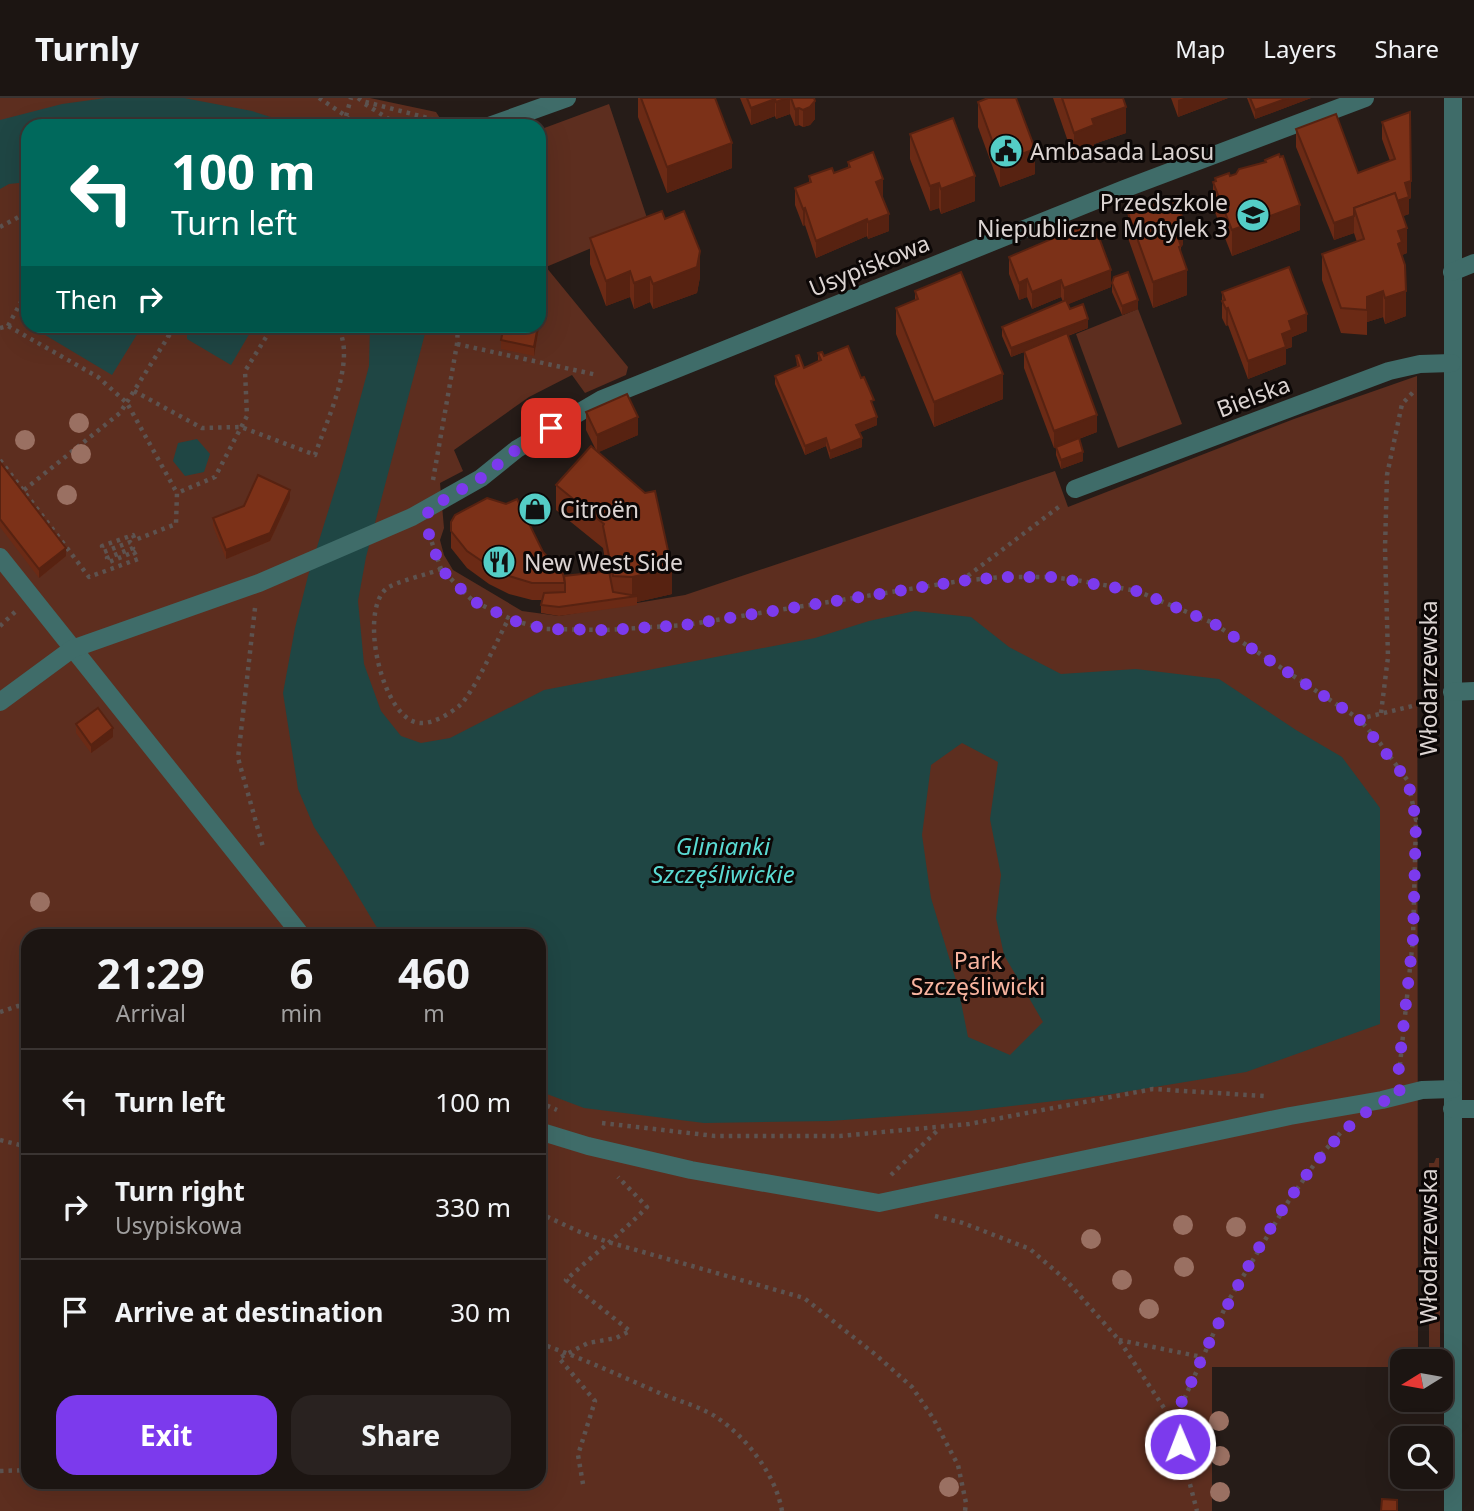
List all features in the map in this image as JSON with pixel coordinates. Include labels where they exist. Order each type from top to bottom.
[{"type":"street","points":[[508,119],[567,98]]},
{"type":"street","name":"Usypiskowa","points":[[0,702],[72,649],[267,579],[420,513],[481,478],[527,442],[602,399],[1124,189],[1365,98]]},
{"type":"street","name":"Włodarzewska","points":[[1452,98],[1452,1511]]},
{"type":"street","points":[[1452,272],[1474,263]]},
{"type":"street","name":"Bielska","points":[[1074,489],[1389,371],[1420,364],[1452,362]]},
{"type":"street","points":[[0,557],[296,929]]},
{"type":"street","points":[[1452,692],[1474,691]]},
{"type":"street","points":[[546,1133],[588,1146],[691,1170],[879,1203],[1290,1116],[1422,1090],[1453,1089]]},
{"type":"street","points":[[1452,1109],[1474,1109]]},
{"type":"path","points":[[319,98],[349,119]]},
{"type":"path","points":[[346,116],[351,98]]},
{"type":"path","points":[[360,100],[389,119]]},
{"type":"path","points":[[360,100],[432,119]]},
{"type":"path","points":[[0,226],[21,216]]},
{"type":"path","points":[[8,326],[21,302]]},
{"type":"path","points":[[0,328],[8,326],[98,377],[127,403],[177,493],[176,524],[135,540],[133,535],[102,546],[104,552],[130,542],[133,548],[107,558],[108,562],[134,552],[138,559],[89,578],[0,460]]},
{"type":"path","points":[[164,333],[169,336]]},
{"type":"path","points":[[18,494],[120,413],[171,333]]},
{"type":"path","points":[[177,493],[215,477],[247,416],[245,371],[269,333]]},
{"type":"path","points":[[134,391],[202,428],[241,427],[315,455],[342,376],[346,352],[341,333]]},
{"type":"path","points":[[458,333],[420,513],[441,569],[473,601],[509,618],[545,629],[606,630],[685,625],[960,581],[1002,577],[1051,577],[1137,591],[1213,623],[1359,719],[1408,781],[1416,820],[1413,939],[1398,1076],[1400,1095]]},
{"type":"path","points":[[457,344],[600,376]]},
{"type":"path","points":[[1381,713],[1388,657],[1385,548],[1387,475],[1402,404],[1422,382]]},
{"type":"path","points":[[960,581],[1042,521],[1062,504],[1074,489]]},
{"type":"path","points":[[441,569],[386,588],[377,601],[372,625],[377,657],[385,685],[402,714],[419,724],[437,720],[461,705],[509,618]]},
{"type":"path","points":[[267,579],[238,758],[267,860]]},
{"type":"path","points":[[1359,719],[1421,704]]},
{"type":"path","points":[[1416,820],[1422,820]]},
{"type":"path","points":[[0,1012],[21,1006]]},
{"type":"path","points":[[601,1123],[729,1136],[840,1136],[969,1124],[1153,1088],[1275,1097]]},
{"type":"path","points":[[546,1105],[564,1112]]},
{"type":"path","points":[[1174,1423],[1227,1303],[1320,1156],[1347,1126]]},
{"type":"path","points":[[865,1200],[940,1127]]},
{"type":"path","points":[[0,1140],[21,1145]]},
{"type":"path","points":[[583,1484],[578,1455],[595,1401],[559,1358],[588,1343],[616,1338],[630,1331],[566,1279],[608,1242],[623,1233],[647,1207],[588,1146]]},
{"type":"path","points":[[927,1214],[963,1223],[1030,1250],[1067,1281],[1119,1340],[1174,1423],[1197,1511]]},
{"type":"path","points":[[546,1216],[608,1242],[804,1298],[912,1387],[933,1418],[958,1465],[966,1503],[965,1511]]},
{"type":"path","points":[[1119,1340],[1202,1357]]},
{"type":"path","points":[[546,1345],[718,1418],[744,1441],[762,1463],[782,1511]]},
{"type":"path","points":[[0,1471],[21,1470]]},
{"type":"green space","name":"Park Szczęśliwicki","points":[[0,98],[370,98],[436,112],[440,119],[21,119],[21,333],[546,333],[546,267],[628,367],[626,375],[585,393],[572,375],[529,397],[454,450],[463,471],[440,483],[444,528],[440,540],[444,555],[453,570],[522,611],[559,616],[685,595],[1055,471],[1068,507],[1294,419],[1417,376],[1418,1349],[1390,1349],[1390,1367],[1212,1367],[1212,1511],[0,1511]]},
{"type":"green space","name":"Park Szczęśliwicki","points":[[609,104],[649,224],[546,267],[546,127]]},
{"type":"green space","points":[[1138,309],[1182,424],[1118,448],[1076,334]]},
{"type":"green space","points":[[1436,1158],[1439,1158],[1439,1206],[1429,1218],[1429,1163],[1434,1163]]},
{"type":"green space","points":[[1429,1297],[1440,1311],[1440,1349],[1429,1349]]},
{"type":"water","points":[[106,98],[184,98],[252,111],[277,119],[21,119],[21,183],[9,184],[0,189],[0,120],[62,104]]},
{"type":"water","points":[[42,333],[138,333],[112,375]]},
{"type":"water","points":[[187,333],[250,333],[231,365],[187,339]]},
{"type":"water","name":"Glinianki Szczęśliwickie","points":[[370,333],[425,333],[366,557],[358,601],[364,664],[381,711],[401,736],[421,743],[450,738],[544,690],[815,638],[869,621],[915,611],[971,617],[1009,647],[1061,674],[1136,669],[1219,679],[1342,757],[1380,808],[1380,1024],[1246,1072],[1106,1095],[969,1111],[830,1121],[704,1123],[584,1108],[546,1094],[546,929],[378,929],[314,827],[298,789],[283,693],[308,576],[341,470],[369,366]],"holes":[[[962,743],[998,762],[990,819],[1001,875],[996,918],[1004,955],[1043,1022],[1010,1055],[968,1037],[958,987],[931,898],[922,835],[931,765]]]},
{"type":"water","points":[[197,439],[210,454],[204,472],[185,476],[173,461],[178,443]]},
{"type":"building","points":[[641,98],[715,98],[732,143],[667,167]]},
{"type":"building","points":[[747,98],[787,98],[776,102],[775,99],[751,108]]},
{"type":"building","points":[[791,98],[814,98],[815,101],[803,110],[795,109]]},
{"type":"building","points":[[988,98],[1016,98],[1035,149],[1000,162],[978,102]]},
{"type":"building","points":[[1062,98],[1123,98],[1126,107],[1092,119],[1094,125],[1074,133]]},
{"type":"building","points":[[1250,98],[1288,98],[1255,110]]},
{"type":"building","points":[[1410,112],[1411,181],[1405,183],[1409,197],[1397,201],[1395,193],[1354,208],[1354,216],[1334,223],[1296,129],[1336,114],[1358,173],[1395,159],[1382,122]]},
{"type":"building","points":[[953,118],[975,176],[941,189],[939,183],[930,186],[910,134]]},
{"type":"building","points":[[873,152],[883,179],[876,182],[889,214],[868,222],[867,219],[816,241],[795,188],[811,182],[809,176],[832,168],[834,173],[850,167],[848,162]]},
{"type":"building","points":[[1279,154],[1280,157],[1283,156],[1300,205],[1232,230],[1213,182],[1216,181],[1215,178],[1229,173],[1230,176],[1236,174],[1239,169],[1266,162],[1265,160]]},
{"type":"building","points":[[1395,193],[1407,228],[1398,231],[1402,242],[1398,244],[1405,265],[1406,291],[1385,298],[1383,291],[1367,297],[1367,310],[1341,308],[1322,254],[1364,239],[1354,208]]},
{"type":"building","points":[[1175,196],[1183,220],[1173,224],[1187,270],[1153,282],[1128,213]]},
{"type":"building","points":[[662,211],[665,219],[684,211],[700,251],[697,267],[653,284],[650,277],[634,283],[630,271],[606,281],[590,238]]},
{"type":"building","points":[[1089,223],[1093,233],[1097,232],[1111,270],[1064,288],[1061,280],[1032,292],[1027,279],[1019,283],[1009,257]]},
{"type":"building","points":[[1289,267],[1307,314],[1289,321],[1292,330],[1282,334],[1286,347],[1248,361],[1228,308],[1226,309],[1222,301],[1225,300],[1222,292]]},
{"type":"building","points":[[961,272],[1003,374],[934,402],[896,308],[918,299],[915,291]]},
{"type":"building","points":[[1128,272],[1138,300],[1122,306],[1112,283],[1114,277]]},
{"type":"building","points":[[1066,300],[1070,309],[1083,304],[1088,319],[1011,348],[1002,327]]},
{"type":"building","points":[[502,333],[537,333],[534,347],[501,340]]},
{"type":"building","points":[[1067,333],[1097,415],[1054,431],[1024,351]]},
{"type":"building","points":[[848,346],[861,378],[864,377],[874,400],[871,401],[877,417],[856,425],[862,438],[830,451],[826,438],[805,446],[775,376],[799,366],[796,356],[799,355],[804,368],[821,360],[818,353],[822,352],[824,356]]},
{"type":"building","points":[[627,394],[638,417],[597,435],[586,412]]},
{"type":"building","points":[[1079,438],[1083,452],[1061,460],[1056,447]]},
{"type":"building","points":[[591,446],[645,493],[655,491],[672,569],[632,577],[613,576],[604,524],[556,485]]},
{"type":"building","points":[[0,462],[66,548],[39,569],[0,519]]},
{"type":"building","points":[[258,475],[290,490],[270,533],[226,550],[213,518],[244,506]]},
{"type":"building","points":[[487,498],[506,504],[517,499],[543,552],[563,574],[565,583],[532,583],[509,576],[467,551],[451,531],[451,522],[455,515]]},
{"type":"building","points":[[609,571],[613,592],[637,596],[559,607],[541,605],[544,593],[565,592],[564,576]]},
{"type":"building","points":[[98,708],[113,728],[91,745],[76,724]]},
{"type":"building","points":[[1382,1499],[1397,1500],[1397,1511],[1381,1511]]},
{"type":"place","name":"Ambasada Laosu","points":[[1006,151]]},
{"type":"place","name":"Przedszkole Niepubliczne Motylek 3","points":[[1253,215]]},
{"type":"place","name":"Citroën","points":[[535,509]]},
{"type":"place","name":"New West Side","points":[[499,562]]},
{"type":"route","points":[[551,428],[517,449],[481,478],[428,509],[429,535],[441,569],[473,601],[515,621],[545,629],[606,630],[685,625],[960,581],[1002,577],[1076,580],[1097,586],[1137,591],[1213,623],[1359,719],[1408,781],[1416,820],[1414,902],[1413,939],[1398,1076],[1400,1095],[1382,1100],[1347,1126],[1320,1156],[1289,1202],[1227,1303],[1202,1357],[1174,1423],[1180,1444]]}]
